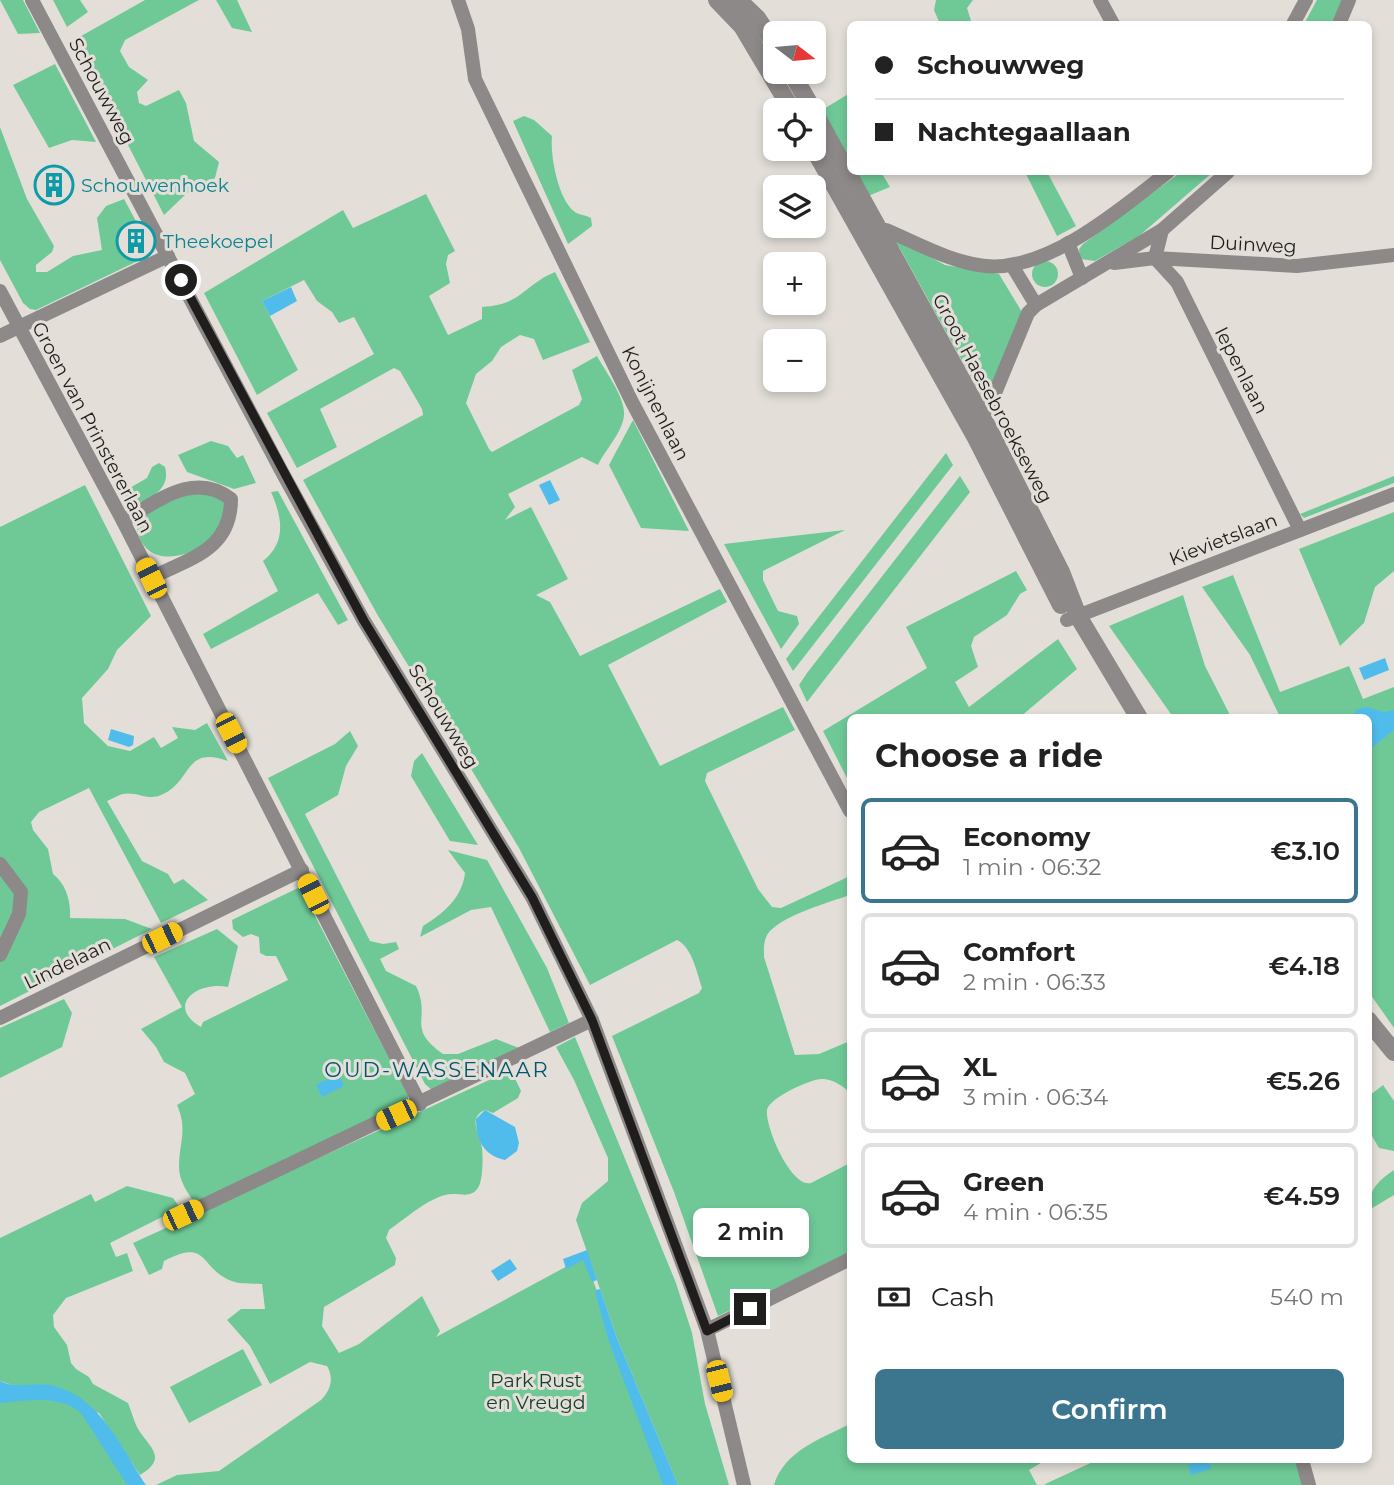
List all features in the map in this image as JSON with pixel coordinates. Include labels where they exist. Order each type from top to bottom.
[{"type":"street","name":"Schouwweg","points":[[32,0],[364,621],[532,897],[592,1020],[707,1331],[744,1485]]},
{"type":"street","name":"Konijnenlaan","points":[[458,0],[468,29],[475,79],[632,402],[847,805]]},
{"type":"street","points":[[717,0],[743,26],[785,98]]},
{"type":"street","points":[[738,0],[763,27]]},
{"type":"street","points":[[1100,0],[1111,21]]},
{"type":"street","points":[[1295,21],[1306,0]]},
{"type":"street","points":[[1340,21],[1349,0]]},
{"type":"street","name":"Groot Haesebroekseweg","points":[[826,139],[870,233],[1061,572],[1072,618],[1135,711]]},
{"type":"street","name":"Groot Haesebroekseweg","points":[[822,161],[870,233]]},
{"type":"street","points":[[870,233],[886,230],[965,262],[1013,267],[1068,243],[1129,203],[1164,175]]},
{"type":"street","points":[[980,429],[1028,313],[1036,305],[1162,230],[1225,175]]},
{"type":"street","points":[[1155,258],[1162,230]]},
{"type":"street","points":[[1068,243],[1082,278]]},
{"type":"street","name":"Duinweg","points":[[1109,263],[1155,258],[1297,266],[1394,255]]},
{"type":"street","points":[[0,336],[168,256]]},
{"type":"street","name":"Iepenlaan","points":[[1155,258],[1177,282],[1300,530]]},
{"type":"street","points":[[1013,267],[1036,305]]},
{"type":"street","name":"Groen van Prinstererlaan","points":[[0,291],[123,521],[420,1104]]},
{"type":"street","points":[[123,521],[182,487],[208,487],[231,499],[228,528],[206,551],[151,578]]},
{"type":"street","name":"Kievietslaan","points":[[1072,618],[1394,494]]},
{"type":"street","points":[[0,864],[20,892],[19,914],[0,955]]},
{"type":"street","name":"Lindelaan","points":[[0,1018],[302,870]]},
{"type":"street","points":[[183,1215],[592,1020]]},
{"type":"street","points":[[1372,1025],[1394,1052]]},
{"type":"street","points":[[707,1331],[847,1261]]},
{"type":"street","points":[[1304,1463],[1309,1485]]},
{"type":"green space","points":[[0,0],[23,0],[40,33],[18,34]]},
{"type":"green space","points":[[53,0],[80,0],[88,12],[67,27]]},
{"type":"green space","points":[[145,0],[199,0],[125,40],[120,51],[129,67],[148,80],[137,92],[139,103],[146,106],[179,90],[186,103],[194,141],[219,162],[215,178],[186,194],[164,215],[74,40]]},
{"type":"green space","points":[[216,0],[237,0],[252,32],[232,28]]},
{"type":"green space","points":[[936,0],[973,0],[967,8],[971,21],[939,21],[934,10]]},
{"type":"green space","points":[[1317,0],[1345,0],[1334,21],[1306,21]]},
{"type":"green space","points":[[55,64],[96,142],[72,140],[49,148],[13,85]]},
{"type":"green space","points":[[847,95],[847,160],[826,118],[826,108]]},
{"type":"green space","points":[[524,116],[534,120],[552,136],[554,165],[564,198],[575,212],[591,218],[592,226],[568,244],[513,121]]},
{"type":"green space","points":[[0,127],[27,199],[54,246],[52,252],[36,265],[36,272],[47,272],[73,256],[102,250],[97,218],[106,206],[124,199],[152,251],[148,256],[36,310],[23,303],[0,260]]},
{"type":"green space","points":[[856,175],[883,175],[890,187],[868,196]]},
{"type":"green space","points":[[1026,175],[1049,175],[1076,226],[1057,236]]},
{"type":"green space","points":[[1177,175],[1210,175],[1139,236],[1095,261],[1080,259],[1079,249]]},
{"type":"green space","points":[[426,194],[455,251],[448,255],[446,264],[450,283],[429,296],[448,335],[482,319],[482,307],[506,303],[555,272],[590,342],[543,360],[534,339],[520,335],[501,347],[492,361],[476,374],[466,403],[492,452],[579,405],[582,399],[572,370],[597,356],[622,401],[623,422],[598,465],[582,457],[508,494],[515,507],[505,520],[531,507],[568,579],[536,595],[550,602],[580,656],[720,589],[727,602],[608,665],[660,766],[783,707],[795,730],[707,773],[705,781],[758,889],[772,907],[781,908],[847,877],[847,896],[786,919],[770,931],[765,940],[764,957],[795,1055],[819,1054],[847,1042],[847,1090],[826,1079],[816,1080],[775,1100],[769,1105],[767,1118],[781,1155],[795,1176],[803,1182],[811,1183],[847,1165],[847,1254],[718,1316],[674,1192],[612,1036],[699,993],[702,988],[690,954],[677,940],[590,985],[519,848],[377,614],[303,480],[423,415],[422,409],[400,371],[394,368],[320,409],[337,447],[297,468],[267,413],[374,354],[354,317],[339,323],[332,312],[317,301],[304,280],[262,301],[298,370],[257,395],[204,293],[343,210],[353,228]]},
{"type":"green space","points":[[888,234],[945,265],[999,274],[1022,312],[985,402],[899,247],[893,245]]},
{"type":"green space","points":[[1045,261],[1054,265],[1058,274],[1054,283],[1045,287],[1036,283],[1032,274],[1036,265]]},
{"type":"green space","points":[[633,420],[689,531],[641,528],[609,465]]},
{"type":"green space","points":[[211,441],[228,446],[237,458],[243,455],[256,483],[234,489],[187,472],[178,455]]},
{"type":"green space","points":[[946,453],[953,465],[793,671],[786,659]]},
{"type":"green space","points":[[159,463],[165,467],[166,479],[161,489],[152,497],[133,503],[121,493],[147,478],[152,467]]},
{"type":"green space","points":[[960,476],[970,492],[807,702],[799,685],[807,673]]},
{"type":"green space","points":[[1394,476],[1394,483],[1304,518],[1300,514]]},
{"type":"green space","points":[[85,485],[151,616],[117,650],[108,669],[82,698],[84,723],[108,746],[130,751],[154,737],[161,748],[178,738],[172,727],[195,730],[207,723],[228,761],[214,757],[195,761],[179,782],[156,797],[128,793],[107,801],[142,861],[168,874],[174,884],[183,879],[208,900],[161,923],[89,788],[39,812],[31,822],[33,830],[48,849],[53,874],[67,893],[70,918],[125,919],[152,929],[0,1006],[0,527]]},
{"type":"green space","points":[[278,491],[348,620],[338,625],[318,593],[211,649],[203,634],[278,591],[263,561],[271,554],[279,537],[280,520],[271,492]]},
{"type":"green space","points":[[211,492],[226,503],[228,514],[204,545],[173,556],[155,554],[147,549],[137,530],[148,511],[167,500]]},
{"type":"green space","points":[[1394,512],[1394,571],[1375,587],[1364,623],[1340,646],[1299,549]]},
{"type":"green space","points":[[845,530],[763,571],[763,580],[778,611],[797,616],[799,624],[781,649],[724,544]]},
{"type":"green space","points":[[1016,571],[1027,590],[1020,594],[1007,615],[974,637],[971,646],[978,667],[955,682],[969,707],[1058,639],[1077,669],[1024,714],[851,714],[927,668],[906,627]]},
{"type":"green space","points":[[1233,575],[1280,692],[1349,666],[1363,699],[1394,687],[1394,1028],[1372,997],[1372,718],[1382,712],[1279,714],[1250,655],[1202,587]]},
{"type":"green space","points":[[1183,595],[1205,666],[1229,714],[1171,714],[1109,626]]},
{"type":"green space","points":[[847,716],[847,778],[823,731]]},
{"type":"green space","points":[[350,731],[358,746],[346,766],[338,795],[305,814],[370,941],[383,944],[396,942],[399,949],[380,959],[386,971],[416,986],[422,1007],[421,1022],[425,1037],[443,1054],[458,1054],[496,1039],[519,1048],[434,1092],[425,1084],[268,778],[335,744]]},
{"type":"green space","points":[[422,753],[478,845],[450,841],[411,776],[414,761]]},
{"type":"green space","points":[[448,850],[487,860],[547,968],[569,1023],[550,1032],[491,907],[471,910],[420,937],[423,926],[451,904],[463,882],[465,873]]},
{"type":"green space","points":[[300,887],[408,1095],[408,1106],[195,1204],[184,1187],[179,1172],[182,1122],[177,1105],[195,1094],[185,1073],[164,1062],[141,1029],[182,1007],[154,957],[217,929],[238,946],[228,987],[205,988],[189,997],[185,1004],[191,1019],[201,1027],[203,1022],[288,980],[276,956],[260,953],[259,937],[251,934],[243,937],[233,929],[232,920]]},
{"type":"green space","points":[[64,999],[72,1013],[62,1047],[0,1078],[0,1028]]},
{"type":"green space","points":[[575,1037],[676,1283],[692,1333],[705,1404],[729,1485],[678,1485],[617,1338],[576,1220],[582,1203],[608,1181],[608,1158],[574,1080],[556,1047]]},
{"type":"green space","name":"Park Rust en Vreugd","points":[[511,1070],[521,1091],[518,1098],[493,1113],[485,1110],[477,1117],[476,1127],[483,1162],[476,1191],[438,1197],[389,1230],[386,1238],[396,1258],[395,1265],[324,1307],[322,1326],[339,1353],[359,1344],[422,1296],[440,1331],[436,1337],[584,1257],[671,1485],[156,1485],[177,1475],[219,1471],[321,1400],[331,1379],[327,1366],[310,1362],[270,1384],[250,1346],[227,1320],[241,1309],[265,1309],[262,1284],[229,1280],[202,1257],[188,1252],[164,1261],[162,1269],[149,1275],[133,1243]]},
{"type":"green space","points":[[1383,1085],[1394,1101],[1394,1151],[1379,1148],[1372,1136],[1372,1094]]},
{"type":"green space","points":[[1394,1170],[1394,1195],[1372,1208],[1372,1193],[1383,1178]]},
{"type":"green space","points":[[127,1186],[173,1198],[180,1208],[110,1243],[116,1257],[127,1253],[133,1271],[66,1298],[53,1315],[54,1327],[67,1345],[71,1363],[76,1369],[89,1377],[93,1384],[128,1403],[136,1425],[155,1456],[154,1462],[140,1475],[99,1413],[0,1381],[0,1238],[91,1194],[95,1202]]},
{"type":"green space","points":[[243,1349],[262,1385],[189,1423],[170,1387]]},
{"type":"green space","points":[[0,1389],[47,1391],[87,1407],[140,1485],[0,1485]]},
{"type":"green space","points":[[847,1425],[847,1463],[1041,1463],[1029,1470],[1037,1485],[774,1485],[786,1463],[816,1440]]},
{"type":"green space","points":[[1091,1463],[1298,1463],[1306,1485],[1043,1485]]},
{"type":"water","points":[[291,287],[297,301],[270,316],[262,301]]},
{"type":"water","points":[[550,480],[560,500],[549,505],[539,485]]},
{"type":"water","points":[[1385,658],[1389,670],[1364,680],[1359,668]]},
{"type":"water","points":[[1367,707],[1384,712],[1394,710],[1394,730],[1372,748],[1372,714],[1354,714],[1358,709]]},
{"type":"water","points":[[111,729],[134,736],[133,745],[129,747],[108,740]]},
{"type":"water","points":[[338,1074],[344,1086],[322,1097],[316,1085]]},
{"type":"water","points":[[485,1110],[515,1127],[519,1143],[517,1151],[505,1160],[491,1154],[479,1140],[476,1119]]},
{"type":"water","points":[[587,1250],[597,1280],[592,1282],[583,1260],[566,1269],[563,1259]]},
{"type":"water","points":[[510,1259],[517,1269],[498,1281],[491,1271]]},
{"type":"water","points":[[600,1289],[617,1338],[678,1485],[663,1485],[608,1339],[596,1296],[596,1290]]},
{"type":"water","points":[[0,1381],[12,1385],[49,1385],[82,1399],[107,1424],[146,1485],[127,1485],[81,1413],[63,1403],[53,1401],[0,1403]]},
{"type":"water","points":[[1209,1463],[1211,1469],[1191,1475],[1188,1465]]},
{"type":"place","name":"Schouwenhoek","points":[[54,185]]},
{"type":"place","name":"Theekoepel","points":[[136,241]]},
{"type":"district","name":"OUD-WASSENAAR","points":[[437,1070]]},
{"type":"route","points":[[181,280],[364,621],[532,897],[592,1020],[707,1331],[750,1309]]}]
